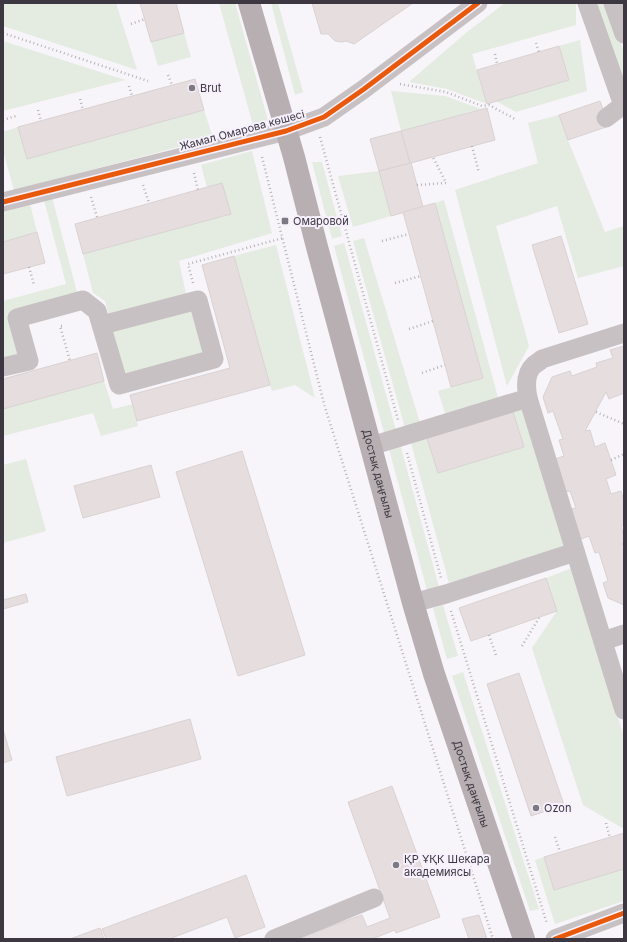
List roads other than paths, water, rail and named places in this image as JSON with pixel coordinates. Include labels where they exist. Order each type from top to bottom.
[{"type":"main road","name":"Достық даңғылы","points":[[249,3],[294,157],[413,603],[434,674],[524,939]]},
{"type":"street","name":"Жамал Омарова көшесі","points":[[3,202],[286,131],[324,117],[364,89],[478,3]]},
{"type":"street","points":[[587,3],[624,105],[606,118]]},
{"type":"street","points":[[613,3],[624,34]]},
{"type":"street","points":[[3,367],[29,361],[17,318],[83,300],[98,311],[119,385],[214,359],[198,300],[102,325]]},
{"type":"street","points":[[624,333],[542,359],[533,365],[528,374],[526,386],[528,398],[624,710]]},
{"type":"street","points":[[371,446],[528,398]]},
{"type":"street","points":[[413,603],[446,594],[575,552]]},
{"type":"street","points":[[603,641],[624,634]]},
{"type":"street","points":[[274,939],[374,898]]},
{"type":"street","points":[[551,933],[624,913]]},
{"type":"place","name":"Brut","points":[[192,88]]},
{"type":"place","name":"Омаровой","points":[[285,221]]},
{"type":"place","name":"Ozon","points":[[536,808]]},
{"type":"place","name":"ҚР ҰҚК Шекара академиясы","points":[[396,865]]}]
